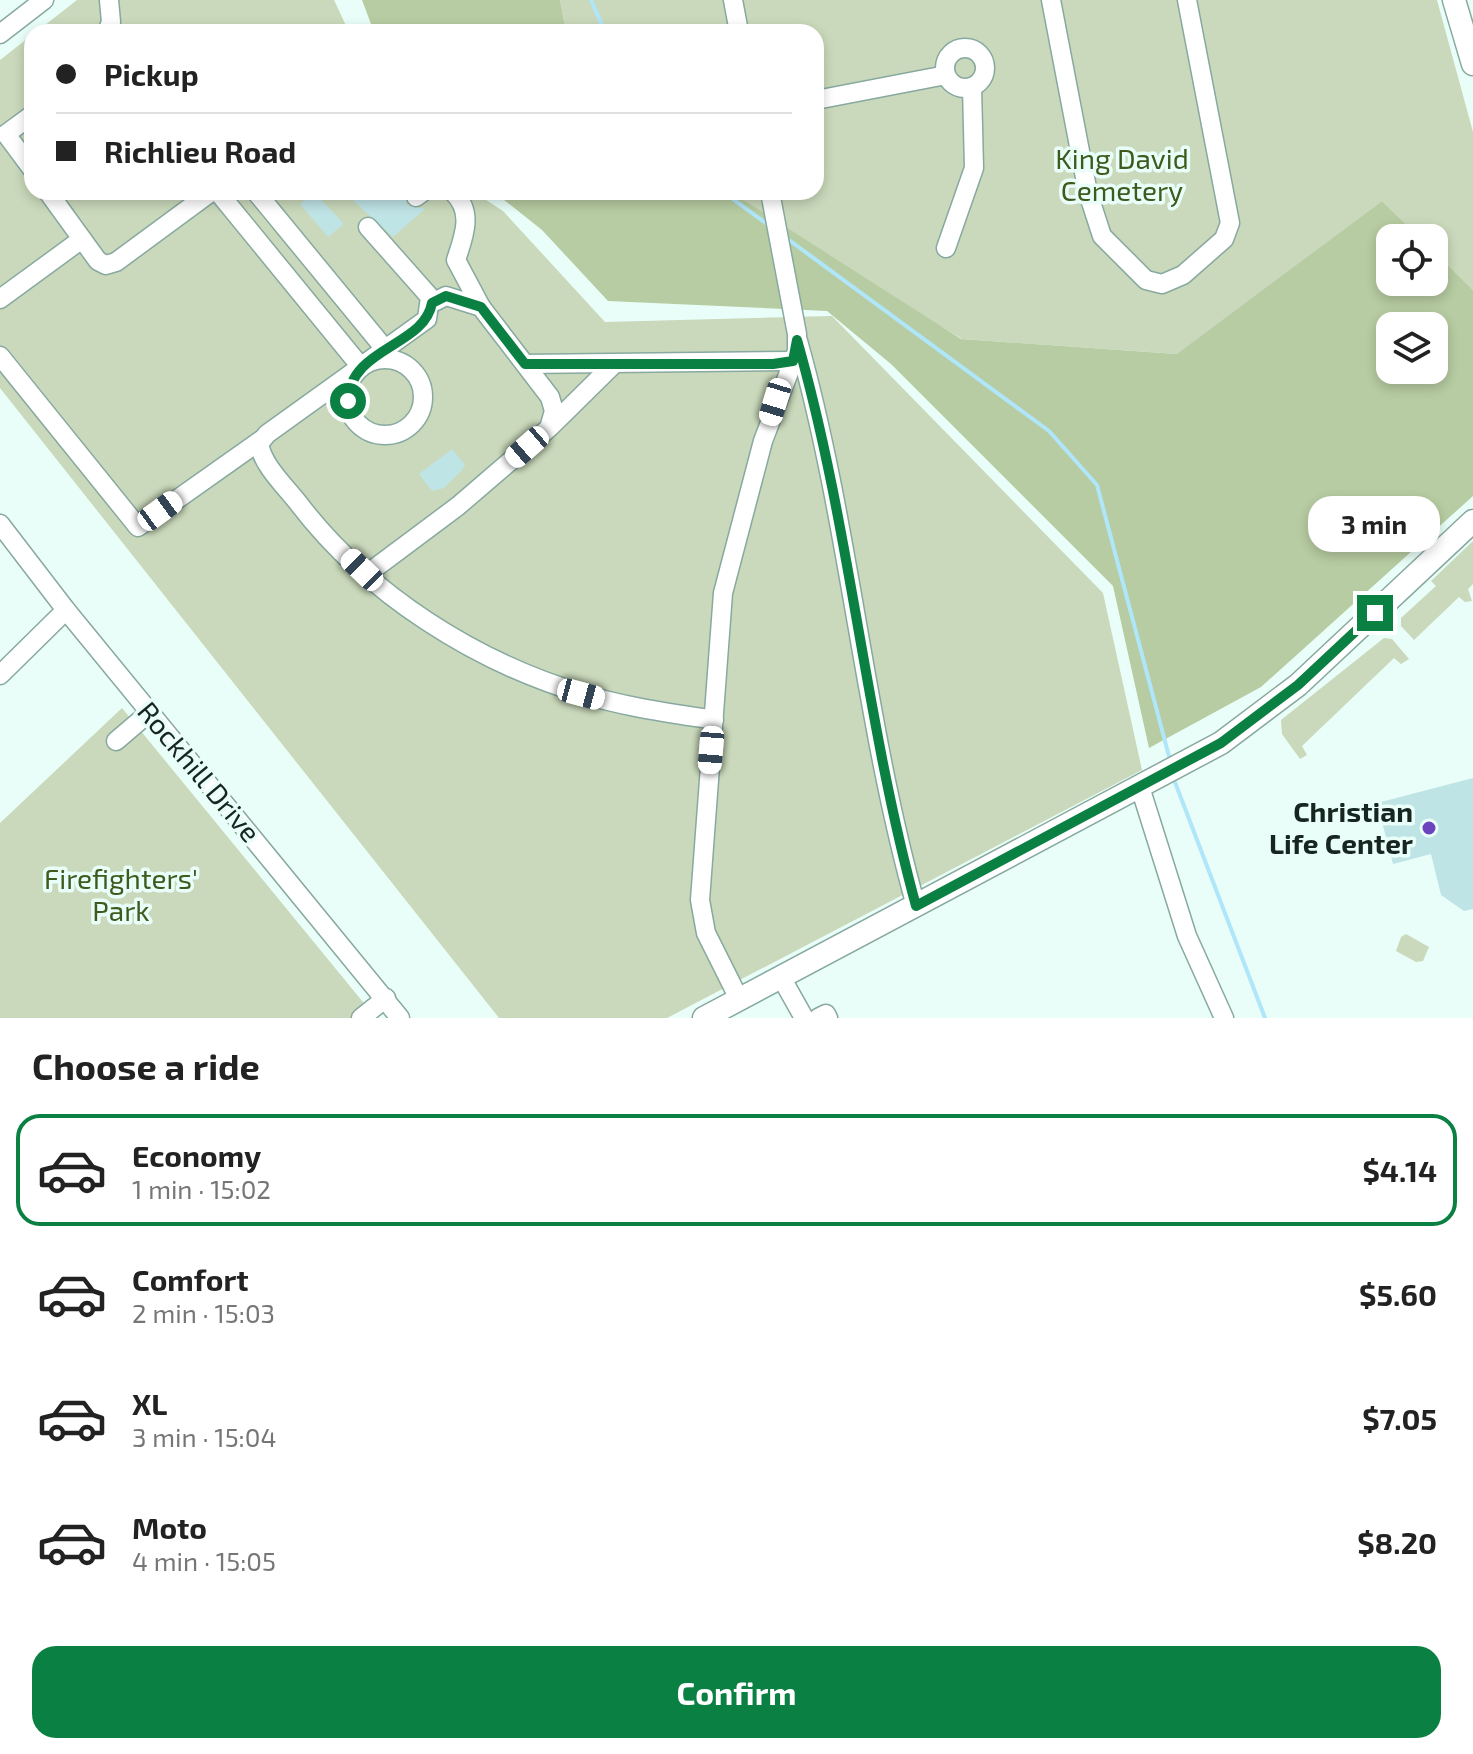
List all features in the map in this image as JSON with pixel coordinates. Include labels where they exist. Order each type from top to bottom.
[{"type":"main road","points":[[1454,0],[1473,64]]},
{"type":"main road","points":[[704,1018],[1221,743],[1262,715],[1473,521]]},
{"type":"street","points":[[0,34],[44,0]]},
{"type":"street","points":[[109,0],[110,24]]},
{"type":"street","points":[[733,0],[738,24]]},
{"type":"street","points":[[1051,0],[1097,227],[1146,280],[1162,284],[1183,275],[1224,239],[1230,223],[1187,0]]},
{"type":"street","points":[[961,49],[974,50],[985,67],[982,79],[972,87],[960,88],[946,75],[949,56],[961,49]]},
{"type":"street","points":[[824,98],[946,75]]},
{"type":"street","points":[[946,248],[974,168],[972,87]]},
{"type":"street","points":[[24,121],[6,134],[24,158]]},
{"type":"street","points":[[54,200],[98,261],[106,265],[116,262],[210,200]]},
{"type":"street","points":[[224,200],[361,367]]},
{"type":"street","points":[[263,200],[385,349]]},
{"type":"street","points":[[458,200],[466,211],[465,232],[456,260],[481,307],[550,397],[554,411],[549,428]]},
{"type":"street","points":[[771,200],[797,340],[820,423],[845,568],[916,906]]},
{"type":"street","points":[[368,227],[432,303]]},
{"type":"street","points":[[0,299],[82,239]]},
{"type":"street","points":[[0,356],[138,527],[427,319],[432,303],[446,296],[481,307]]},
{"type":"street","points":[[739,999],[701,917],[723,593],[759,455],[793,361],[797,340]]},
{"type":"street","points":[[385,359],[409,367],[417,377],[423,401],[412,423],[402,431],[378,434],[357,422],[351,412],[348,388],[361,367],[385,359]]},
{"type":"street","points":[[525,364],[759,364],[793,361]]},
{"type":"street","points":[[367,574],[458,506],[549,428],[614,364]]},
{"type":"street","points":[[759,364],[770,368],[781,389]]},
{"type":"street","points":[[261,440],[261,452],[266,461],[315,525],[367,574],[449,634],[522,672],[620,704],[714,720]]},
{"type":"street","name":"Rockhill Drive","points":[[0,524],[66,610],[400,1018]]},
{"type":"street","points":[[0,675],[66,610]]},
{"type":"street","points":[[116,741],[150,712]]},
{"type":"street","points":[[1140,787],[1187,936],[1224,1018]]},
{"type":"street","points":[[781,977],[804,1018]]},
{"type":"street","points":[[361,1018],[386,998]]},
{"type":"street","points":[[818,1018],[826,1014],[828,1018]]},
{"type":"green space","points":[[77,0],[334,0],[345,24],[46,24]]},
{"type":"green space","points":[[362,0],[560,0],[564,24],[371,24]]},
{"type":"green space","name":"King David Cemetery","points":[[560,0],[1437,0],[1473,132],[1473,290],[1448,265],[1448,224],[1406,224],[1382,201],[1178,354],[962,339],[727,200],[824,200],[824,24],[564,24]]},
{"type":"green space","points":[[24,41],[24,200],[486,200],[503,211],[605,322],[832,316],[1103,593],[1142,770],[667,1018],[499,1018],[0,388],[0,60]]},
{"type":"green space","points":[[504,200],[744,200],[961,339],[1177,354],[1382,201],[1406,224],[1376,224],[1376,296],[1448,296],[1448,265],[1473,290],[1473,496],[1261,687],[1149,748],[1113,586],[891,364],[827,311],[608,301],[542,230]]},
{"type":"green space","points":[[1473,541],[1473,584],[1468,589],[1472,601],[1465,602],[1459,597],[1414,640],[1401,626],[1401,618],[1436,586],[1431,581]]},
{"type":"green space","points":[[1384,638],[1392,639],[1409,659],[1401,664],[1394,658],[1302,746],[1307,755],[1300,759],[1282,734],[1281,720]]},
{"type":"green space","name":"Firefighters' Park","points":[[122,708],[376,1018],[0,1018],[0,823]]},
{"type":"green space","points":[[1406,934],[1429,947],[1423,961],[1416,962],[1396,951],[1401,937]]},
{"type":"building","points":[[305,200],[322,200],[344,224],[328,237],[300,204]]},
{"type":"building","points":[[353,200],[406,200],[407,205],[425,209],[393,237]]},
{"type":"building","points":[[452,449],[465,465],[444,488],[432,491],[419,474]]},
{"type":"building","name":"Christian Life Center","points":[[1473,778],[1473,909],[1464,911],[1441,895],[1431,854],[1393,864],[1377,803]]},
{"type":"waterway","points":[[591,0],[602,24]]},
{"type":"waterway","points":[[734,200],[767,224]]},
{"type":"waterway","points":[[789,240],[1049,431],[1097,485],[1170,760]]},
{"type":"waterway","points":[[1173,777],[1265,1018]]},
{"type":"place","name":"Christian Life Center","points":[[1429,828]]},
{"type":"route","points":[[348,401],[348,388],[361,367],[427,319],[432,303],[446,296],[462,298],[481,307],[525,364],[773,364],[793,361],[797,340],[820,423],[845,568],[906,872],[916,906],[1221,743],[1298,685],[1375,613]]}]
